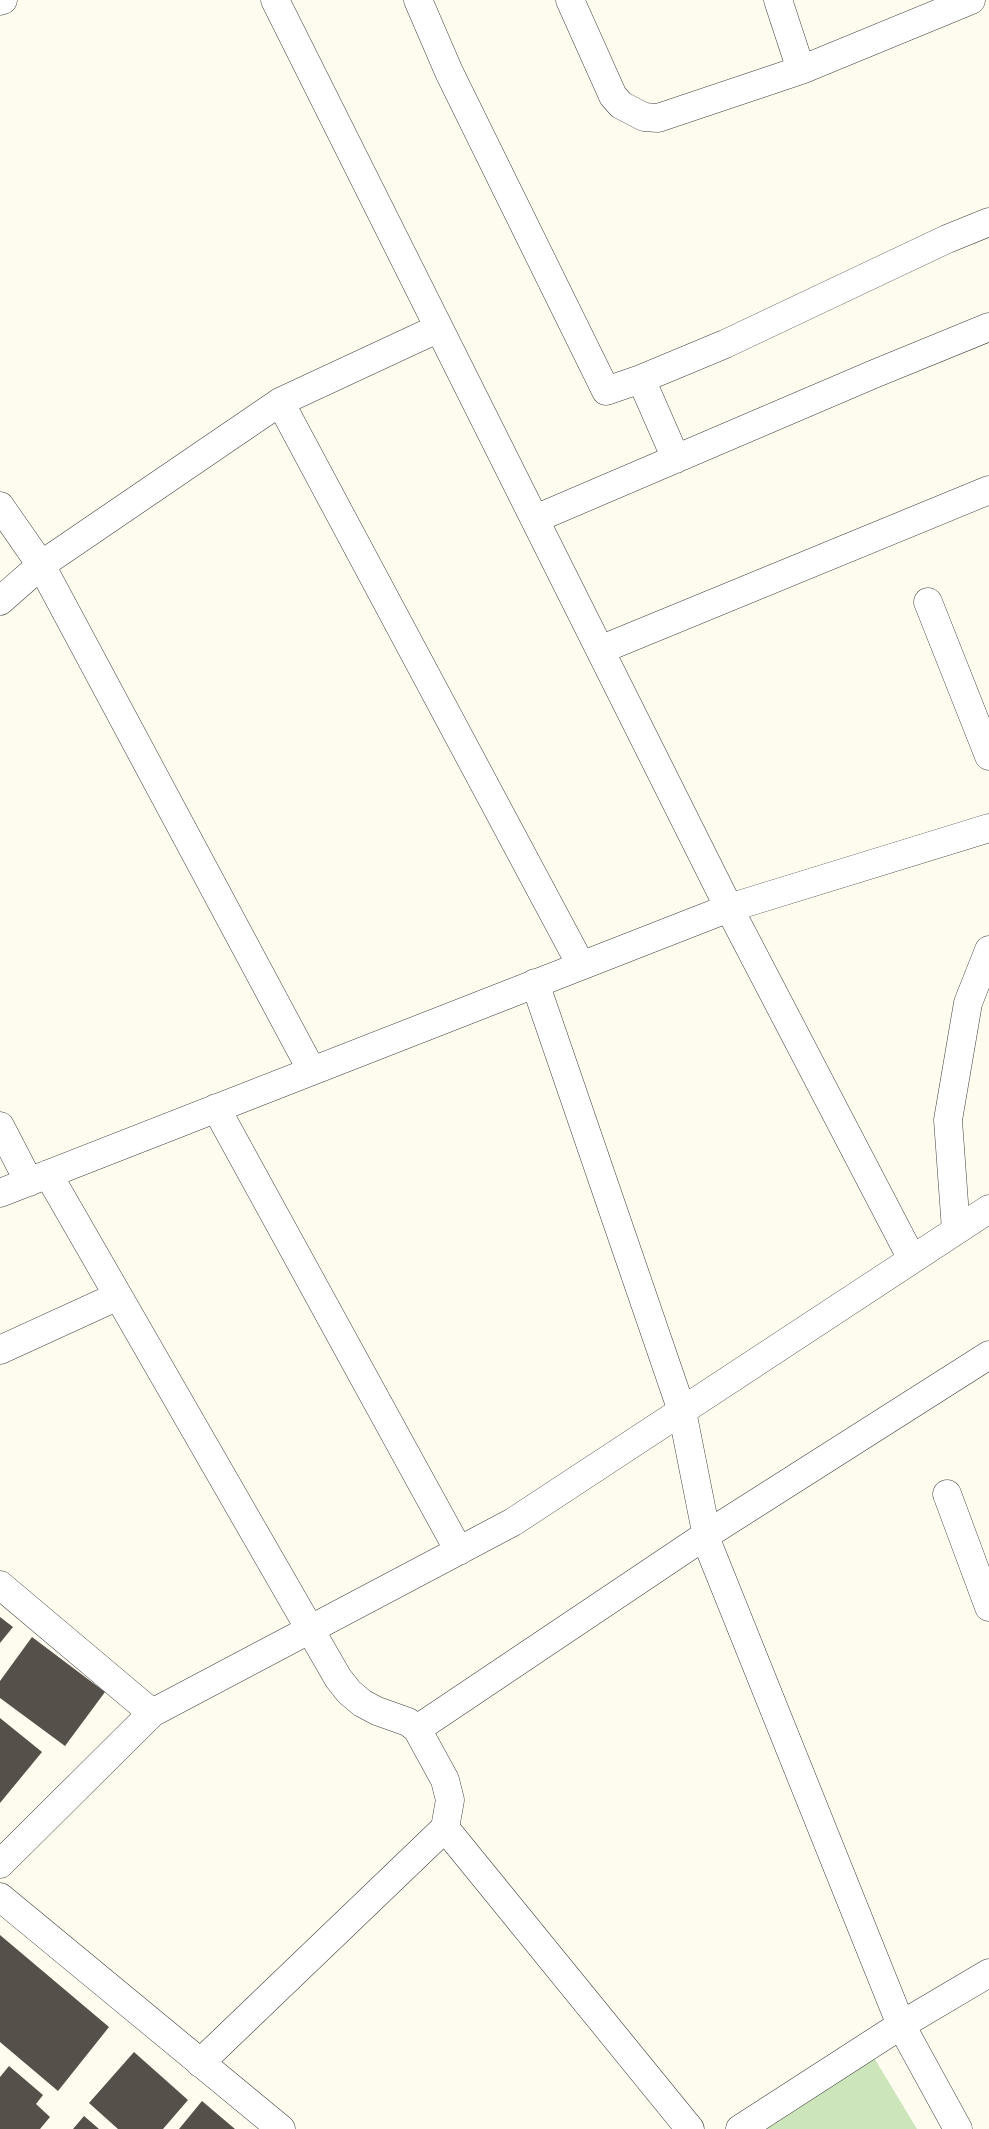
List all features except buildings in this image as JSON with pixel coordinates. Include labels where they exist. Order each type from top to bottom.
[{"type":"street","points":[[275,0],[729,908],[912,1259]]},
{"type":"street","points":[[418,0],[450,72],[606,391],[641,379],[725,344],[947,239],[989,222]]},
{"type":"street","points":[[570,0],[613,96],[621,105],[644,117],[658,118],[801,70],[971,0]]},
{"type":"street","points":[[778,0],[801,70]]},
{"type":"street","points":[[535,519],[874,374],[989,327]]},
{"type":"street","points":[[0,601],[41,565],[280,402],[439,328]]},
{"type":"street","points":[[641,379],[676,458]]},
{"type":"street","points":[[280,402],[581,966]]},
{"type":"street","points":[[600,650],[989,490]]},
{"type":"street","points":[[0,506],[41,565],[312,1071]]},
{"type":"street","points":[[928,602],[989,756]]},
{"type":"street","points":[[0,1193],[729,908],[989,828]]},
{"type":"street","points":[[956,1230],[948,1120],[968,1003],[989,950]]},
{"type":"street","points":[[536,983],[682,1411],[709,1547],[901,2025],[958,2129]]},
{"type":"street","points":[[216,1108],[459,1551]]},
{"type":"street","points":[[0,1126],[39,1178],[118,1296],[338,1678],[349,1692],[362,1703],[376,1711],[408,1722],[417,1729],[445,1780],[450,1800],[445,1828],[200,2063]]},
{"type":"street","points":[[0,1864],[152,1714],[513,1522],[989,1209]]},
{"type":"street","points":[[0,1350],[118,1296]]},
{"type":"street","points":[[417,1729],[706,1535],[989,1355]]},
{"type":"street","points":[[947,1494],[989,1607]]},
{"type":"street","points":[[0,1585],[152,1714]]},
{"type":"street","points":[[445,1828],[690,2129]]},
{"type":"street","points":[[0,1897],[281,2129]]},
{"type":"street","points":[[740,2129],[901,2025],[989,1973]]},
{"type":"green space","points":[[873,2056],[917,2129],[738,2129]]}]
